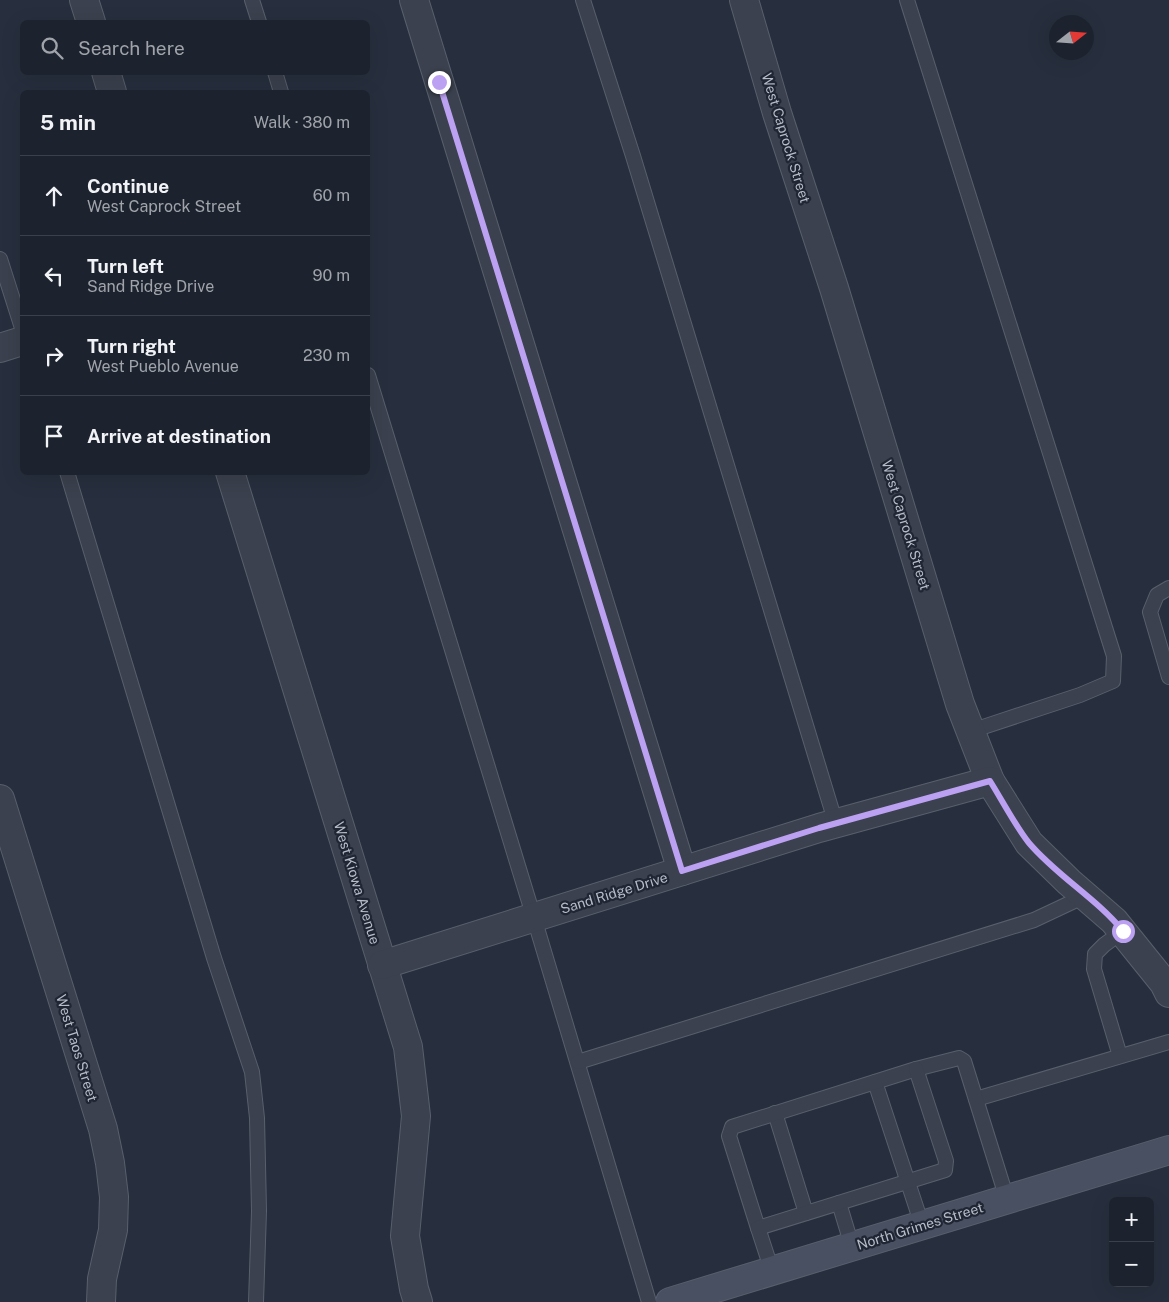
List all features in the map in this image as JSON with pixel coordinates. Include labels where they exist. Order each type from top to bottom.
[{"type":"main road","name":"North Grimes Street","points":[[670,1302],[1169,1150]]},
{"type":"street","points":[[84,0],[90,20]]},
{"type":"street","points":[[414,0],[682,871]]},
{"type":"street","name":"West Caprock Street","points":[[744,0],[777,113],[834,288],[960,704],[990,781],[1029,843],[1114,921],[1164,983],[1169,993]]},
{"type":"street","points":[[107,75],[111,90]]},
{"type":"street","points":[[0,348],[20,342]]},
{"type":"street","name":"West Kiowa Avenue","points":[[231,475],[408,1047],[416,1116],[406,1236],[414,1289],[418,1302]]},
{"type":"street","name":"Sand Ridge Drive","points":[[382,966],[836,824],[990,781]]},
{"type":"street","name":"West Taos Street","points":[[0,799],[102,1129],[110,1163],[114,1197],[113,1230],[102,1279],[101,1302]]},
{"type":"lane","points":[[252,0],[258,20]]},
{"type":"lane","points":[[583,0],[636,165],[836,824]]},
{"type":"lane","points":[[907,0],[1114,656],[1113,680],[1080,696],[971,731]]},
{"type":"lane","points":[[276,75],[280,90]]},
{"type":"lane","points":[[0,259],[20,322]]},
{"type":"lane","points":[[370,382],[578,1062],[649,1302]]},
{"type":"lane","points":[[68,475],[211,948],[252,1072],[257,1118],[259,1211],[256,1302]]},
{"type":"lane","points":[[1169,588],[1157,595],[1150,612],[1169,678]]},
{"type":"lane","points":[[578,1062],[1034,920],[1085,896]]},
{"type":"lane","points":[[1120,1056],[1094,969],[1095,954],[1123,931]]},
{"type":"lane","points":[[976,1099],[1169,1042]]},
{"type":"lane","points":[[772,1271],[729,1136],[732,1127],[916,1069],[959,1058],[964,1061],[1007,1199]]},
{"type":"lane","points":[[758,1228],[945,1170],[946,1162],[916,1069]]},
{"type":"lane","points":[[875,1082],[922,1225]]},
{"type":"lane","points":[[776,1113],[806,1213]]},
{"type":"lane","points":[[839,1202],[852,1246]]},
{"type":"route","points":[[439,82],[682,871],[819,828],[990,781],[1029,843],[1123,931]]}]
